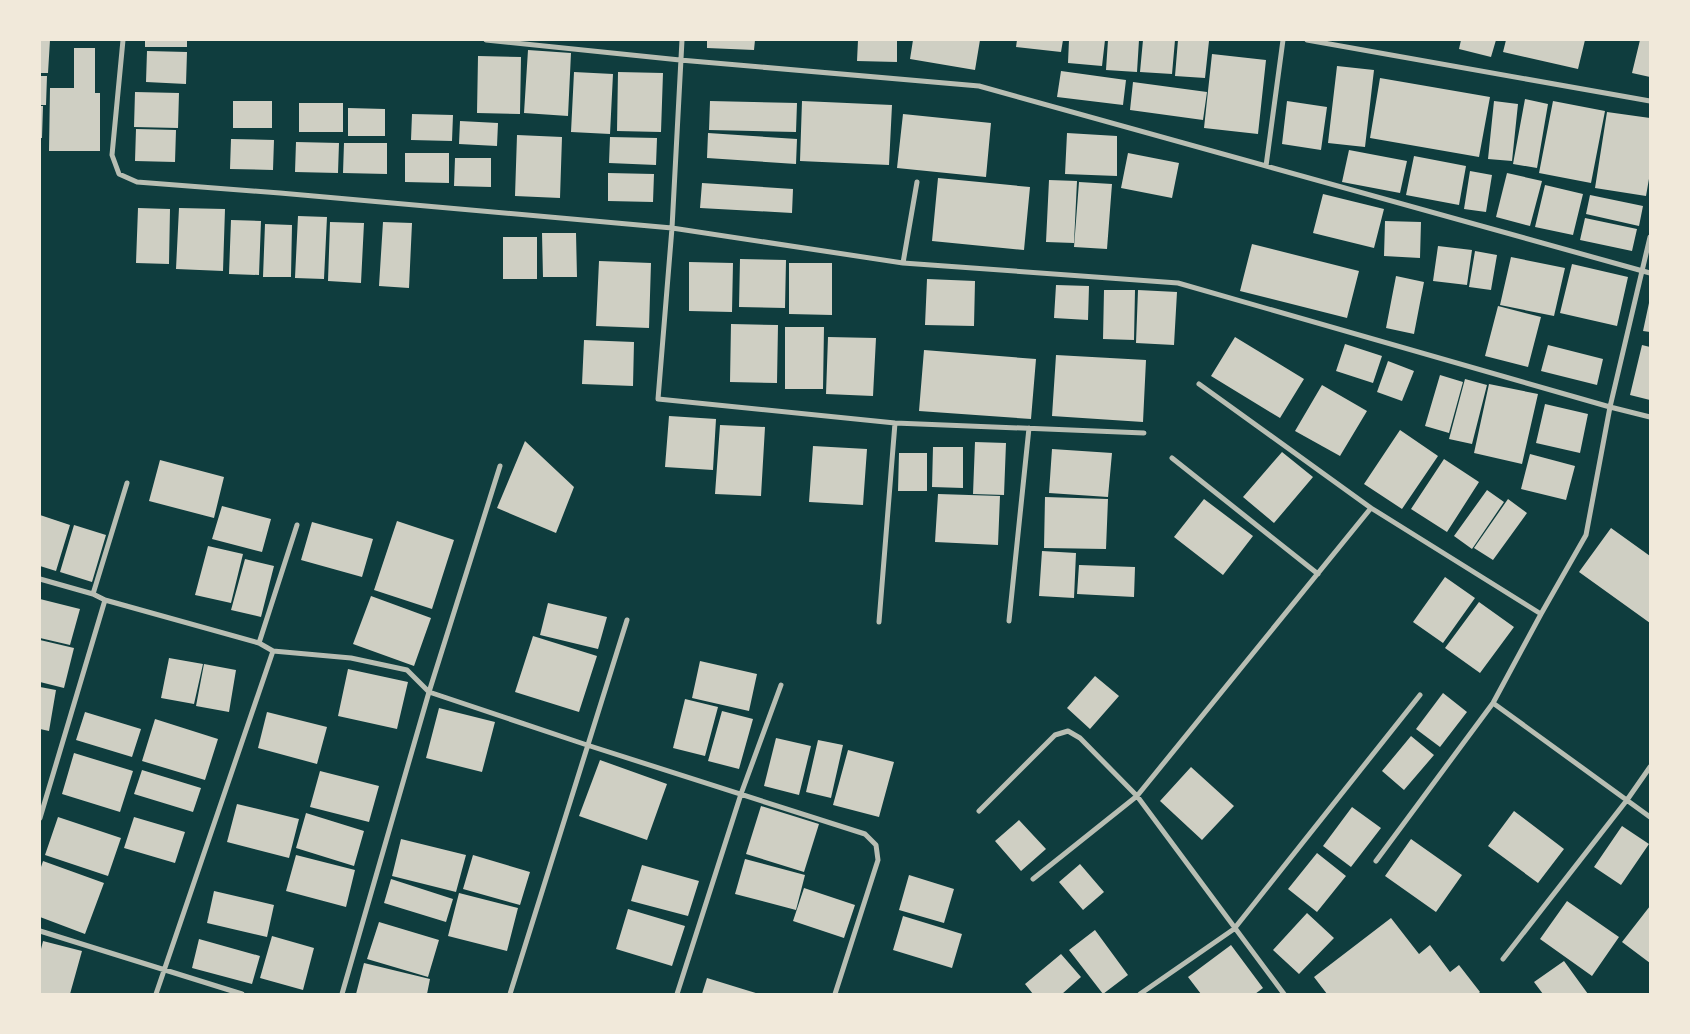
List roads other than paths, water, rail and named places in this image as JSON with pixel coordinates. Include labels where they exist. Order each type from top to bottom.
[{"type":"street","points":[[123,40],[112,155],[119,174],[137,182],[672,228],[903,262],[1178,283],[1650,417]]},
{"type":"street","points":[[486,40],[680,60],[979,86],[1650,273]]},
{"type":"street","points":[[682,40],[672,228],[658,400],[895,423],[1144,433]]},
{"type":"street","points":[[1266,166],[1283,40]]},
{"type":"street","points":[[1307,40],[1650,101]]},
{"type":"street","points":[[903,262],[917,182]]},
{"type":"street","points":[[1376,861],[1493,703],[1586,534],[1610,407],[1650,237]]},
{"type":"street","points":[[1199,384],[1371,508],[1541,614]]},
{"type":"street","points":[[879,622],[895,423]]},
{"type":"street","points":[[1009,621],[1029,428]]},
{"type":"street","points":[[1172,458],[1318,574]]},
{"type":"street","points":[[342,994],[429,692],[500,466]]},
{"type":"street","points":[[94,594],[127,483]]},
{"type":"street","points":[[1033,879],[1136,796],[1371,508]]},
{"type":"street","points":[[259,643],[297,525]]},
{"type":"street","points":[[40,579],[94,594],[105,600],[259,643],[272,651],[351,658],[407,670],[429,692],[865,834],[876,845],[878,860],[835,994]]},
{"type":"street","points":[[40,818],[105,600]]},
{"type":"street","points":[[510,994],[626,620]]},
{"type":"street","points":[[156,994],[272,651]]},
{"type":"street","points":[[677,994],[741,794],[781,684]]},
{"type":"street","points":[[1140,994],[1234,928],[1420,695]]},
{"type":"street","points":[[1493,703],[1650,817]]},
{"type":"street","points":[[979,811],[1055,735],[1068,731],[1080,738],[1136,796],[1284,994]]},
{"type":"street","points":[[1503,959],[1627,800],[1650,767]]},
{"type":"street","points":[[40,931],[242,994]]}]
